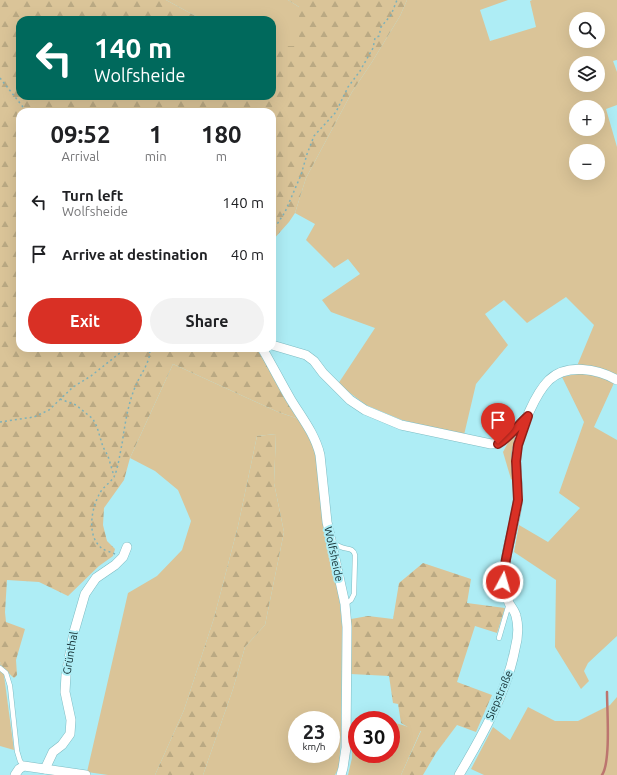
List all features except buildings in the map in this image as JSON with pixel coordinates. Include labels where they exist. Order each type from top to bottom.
[{"type":"street","points":[[276,346],[306,355],[314,361],[323,373],[350,400],[365,410],[402,425],[486,443],[498,444],[506,440],[528,416]]},
{"type":"street","name":"Wolfsheide","points":[[264,352],[318,445],[327,522],[344,604],[347,635],[346,748],[341,775]]},
{"type":"street","name":"Siepstraße","points":[[459,775],[496,706],[509,674],[515,649],[518,631],[516,615],[503,582],[518,500],[516,461],[518,445],[528,416],[538,394],[550,379],[563,372],[582,369],[596,371],[617,380]]},
{"type":"street","name":"Grünthal","points":[[45,769],[53,752],[62,745],[70,734],[71,720],[65,692],[66,675],[74,632],[85,594],[96,578],[123,557],[127,547]]},
{"type":"street","points":[[15,775],[19,769],[24,766],[86,775]]},
{"type":"lane","points":[[332,541],[342,548],[350,548],[354,551],[355,555],[354,594],[351,600],[344,604]]},
{"type":"lane","points":[[499,638],[508,607],[511,605]]},
{"type":"lane","points":[[0,668],[6,672],[10,686],[17,751],[20,762],[24,766]]},
{"type":"path","points":[[276,226],[285,212],[302,175],[307,154],[314,136],[336,112],[348,87],[360,71],[373,48],[375,38],[379,36],[381,27],[391,14],[397,0]]},
{"type":"path","points":[[0,78],[16,98]]},
{"type":"path","points":[[17,100],[24,108]]},
{"type":"path","points":[[0,422],[34,417],[49,410],[73,387],[91,376],[121,352]]},
{"type":"path","points":[[123,557],[103,549],[95,541],[92,528],[92,514],[100,493],[114,477],[120,455],[127,413],[136,384],[145,368],[150,352]]},
{"type":"path","points":[[60,399],[76,405],[93,419],[97,427],[102,447],[108,456],[114,477]]},
{"type":"green space","points":[[0,0],[166,0],[196,16],[16,16],[16,100],[276,100],[276,46],[299,46],[299,7],[288,0],[407,0],[400,16],[352,92],[306,178],[295,213],[276,237],[276,108],[16,108],[16,352],[260,352],[299,419],[278,412],[173,364],[130,458],[124,480],[104,508],[103,525],[107,541],[115,549],[113,556],[99,566],[68,596],[39,582],[7,580],[5,612],[6,622],[25,629],[16,660],[17,675],[14,678],[3,668],[0,662]]},
{"type":"green space","points":[[166,0],[288,0],[299,7],[299,46],[276,46],[276,16],[196,16]]},
{"type":"green space","points":[[407,0],[508,0],[480,10],[490,41],[536,27],[530,1],[532,0],[617,0],[617,60],[613,61],[617,72],[617,105],[606,109],[617,147],[617,375],[577,366],[594,325],[566,297],[527,323],[504,300],[485,314],[508,345],[476,384],[464,435],[402,420],[366,405],[338,384],[375,328],[331,312],[322,300],[360,274],[348,259],[334,268],[306,240],[315,224],[295,213],[306,178],[352,92],[400,16]]},
{"type":"green space","points":[[173,364],[278,412],[299,419],[314,445],[340,604],[342,626],[341,735],[340,751],[340,711],[288,711],[288,763],[339,763],[335,775],[203,775],[233,689],[245,647],[265,625],[284,532],[274,483],[276,434],[257,436],[238,526],[214,618],[184,710],[155,775],[108,775],[87,772],[128,593],[157,576],[182,550],[191,521],[178,490],[155,471],[130,458]]},
{"type":"green space","points":[[581,373],[598,374],[614,383],[594,427],[617,440],[617,636],[588,663],[584,671],[589,681],[581,689],[555,647],[556,580],[514,552],[519,525],[548,542],[580,508],[559,493],[584,422],[562,377]]},
{"type":"green space","points":[[520,430],[514,481],[511,479],[503,452],[509,441]]},
{"type":"green space","points":[[276,434],[274,483],[284,532],[265,625],[245,647],[233,689],[203,775],[155,775],[184,710],[214,618],[238,526],[257,436]]},
{"type":"green space","points":[[423,563],[471,579],[467,603],[505,608],[497,633],[475,626],[457,682],[492,695],[476,732],[457,725],[436,753],[423,775],[401,775],[421,731],[411,729],[401,723],[398,704],[393,703],[389,676],[351,674],[351,619],[368,616],[393,619],[399,583]]},
{"type":"green space","points":[[0,662],[3,668],[14,750],[0,746]]},
{"type":"green space","points":[[617,697],[617,775],[484,775],[471,769],[493,727],[510,740],[528,707],[555,721],[578,721],[610,705]]},
{"type":"green space","points":[[400,724],[421,730],[401,775],[348,775],[351,763],[400,763]]},
{"type":"waterway","points":[[602,775],[605,768],[608,748],[607,692]]},
{"type":"route","points":[[498,444],[506,440],[528,416],[518,445],[516,461],[518,500],[503,582]]}]
